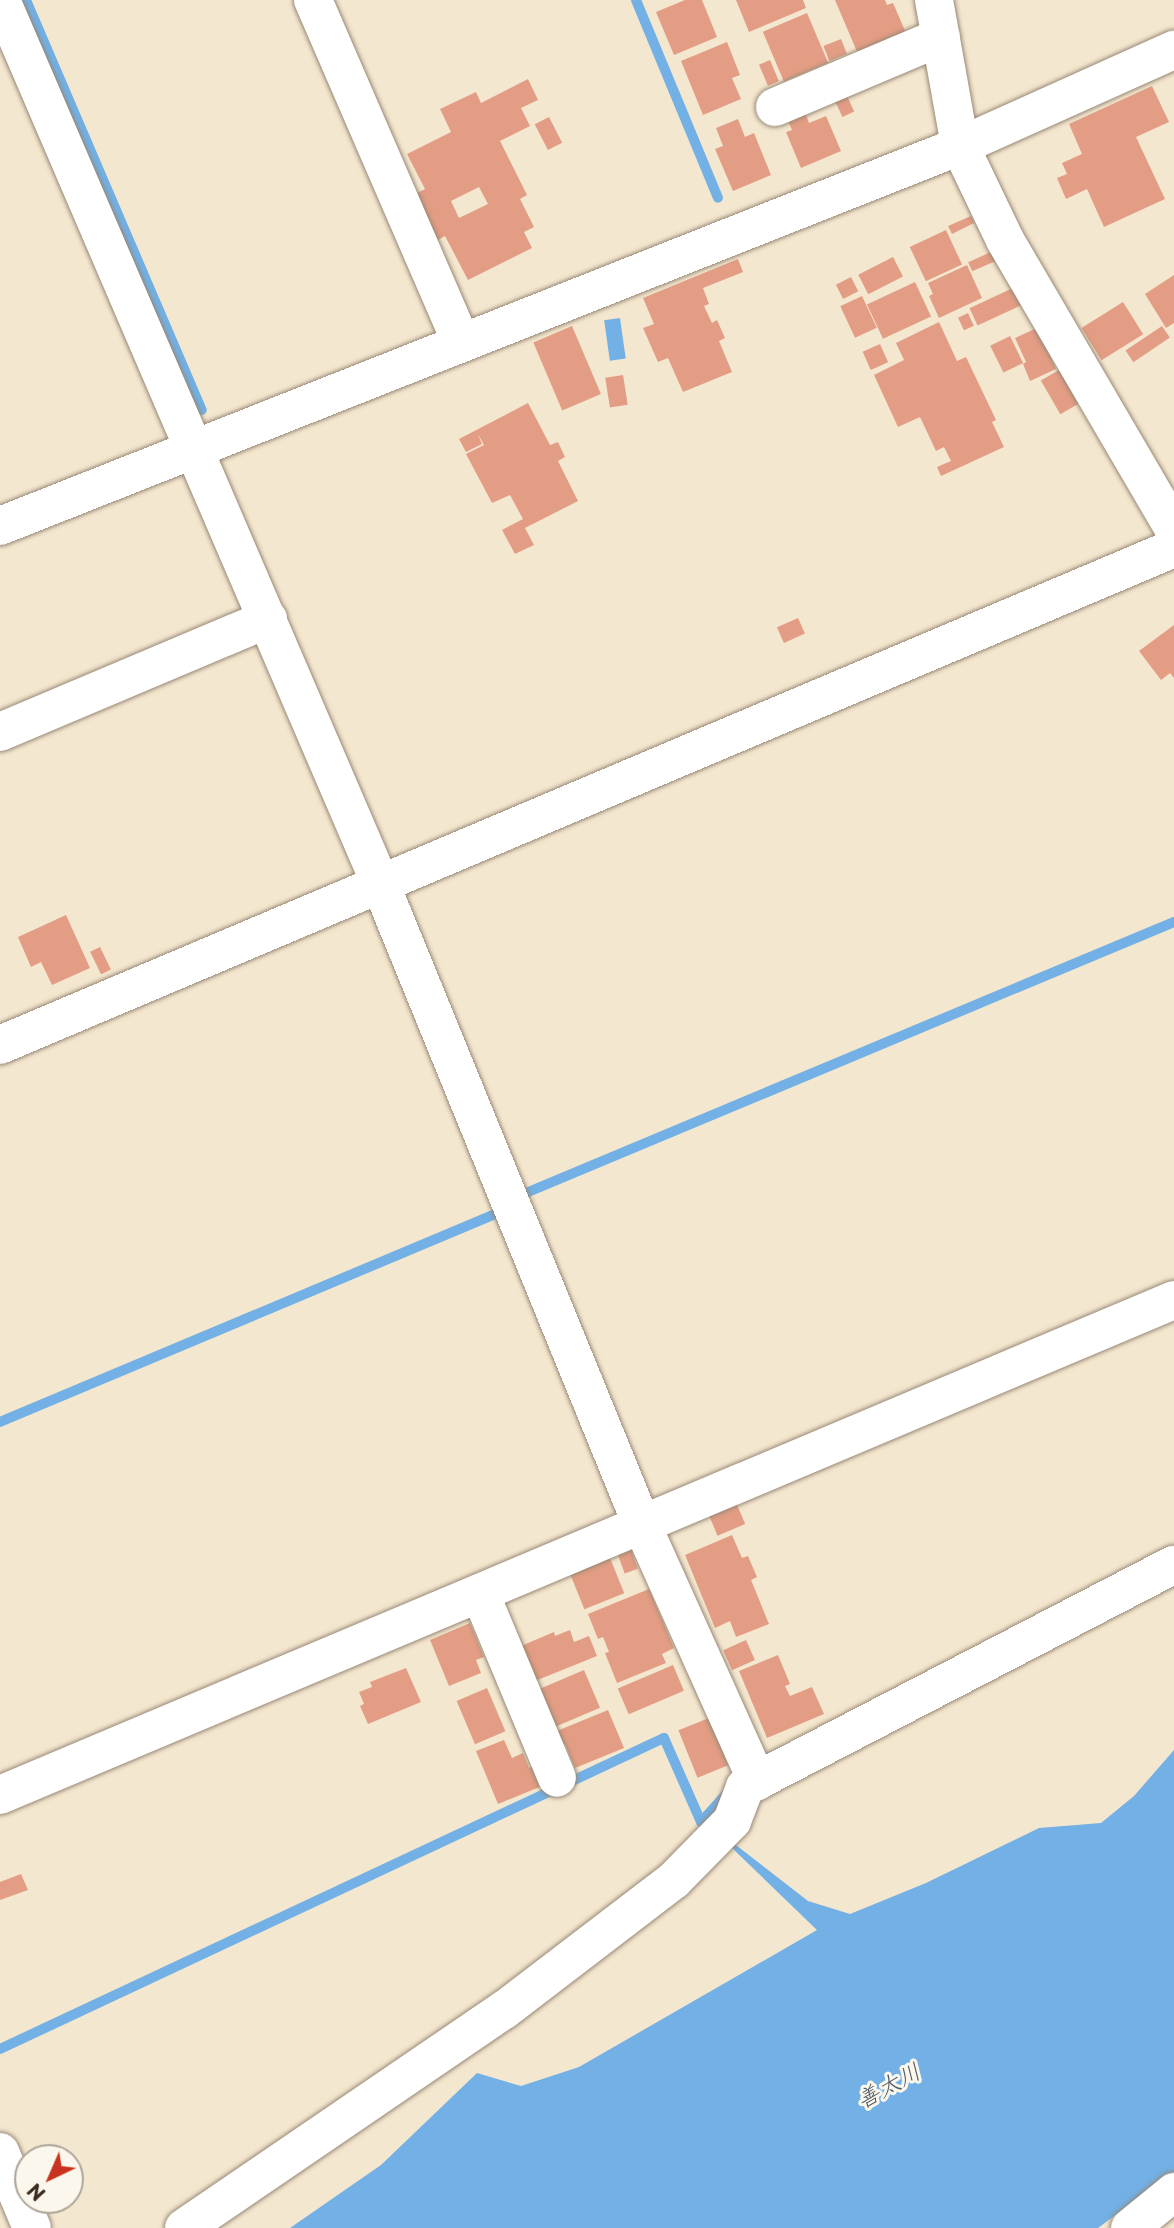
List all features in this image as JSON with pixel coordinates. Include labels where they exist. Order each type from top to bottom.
[{"type":"street","points":[[313,0],[461,342]]},
{"type":"street","points":[[934,0],[960,146],[1005,240],[1174,529]]},
{"type":"street","points":[[4,20],[268,619],[380,883],[642,1525],[757,1781]]},
{"type":"street","points":[[775,107],[941,37]]},
{"type":"street","points":[[0,526],[960,146],[1174,50]]},
{"type":"street","points":[[0,1045],[1174,548]]},
{"type":"street","points":[[0,732],[268,619]]},
{"type":"street","points":[[0,1795],[1174,1300]]},
{"type":"street","points":[[184,2228],[504,2010],[674,1880],[732,1821],[745,1787],[1174,1565]]},
{"type":"street","points":[[480,1593],[557,1778]]},
{"type":"street","points":[[0,2152],[32,2228]]},
{"type":"street","points":[[1130,2228],[1174,2192]]},
{"type":"water","points":[[620,318],[626,359],[610,361],[604,320]]},
{"type":"water","name":"善太川","points":[[1174,1750],[1174,2172],[1098,2228],[290,2228],[381,2165],[477,2073],[521,2086],[579,2067],[817,1930],[730,1846],[732,1842],[808,1901],[850,1914],[926,1883],[1039,1828],[1101,1823],[1134,1796]]},
{"type":"building","points":[[685,0],[702,0],[717,37],[674,55],[656,12]]},
{"type":"building","points":[[736,0],[803,0],[806,8],[749,32]]},
{"type":"building","points":[[835,0],[885,0],[887,5],[893,3],[906,33],[858,54]]},
{"type":"building","points":[[807,13],[828,63],[784,81],[763,32]]},
{"type":"building","points":[[841,39],[847,54],[829,61],[823,46]]},
{"type":"building","points":[[727,42],[740,75],[732,78],[741,99],[703,115],[681,61]]},
{"type":"building","points":[[770,60],[779,81],[768,86],[759,65]]},
{"type":"building","points":[[528,79],[538,100],[521,108],[530,126],[500,141],[527,195],[520,199],[534,227],[524,232],[532,248],[468,280],[445,236],[438,240],[415,194],[425,189],[407,154],[451,132],[440,109],[476,92],[481,103]],"holes":[[[479,187],[488,204],[459,218],[451,201]]]},
{"type":"building","points":[[1152,86],[1169,122],[1136,137],[1165,199],[1104,227],[1087,189],[1066,199],[1057,178],[1067,174],[1062,163],[1082,154],[1069,124]]},
{"type":"building","points":[[847,96],[854,111],[842,117],[835,101]]},
{"type":"building","points":[[805,112],[809,123],[826,116],[841,151],[801,168],[786,132],[792,130],[787,119]]},
{"type":"building","points":[[549,117],[562,143],[548,150],[535,124]]},
{"type":"building","points":[[738,119],[745,137],[754,133],[771,175],[733,191],[715,149],[723,146],[716,128]]},
{"type":"building","points":[[971,216],[974,223],[952,234],[948,226]]},
{"type":"building","points":[[946,230],[962,264],[926,281],[910,247]]},
{"type":"building","points":[[991,252],[995,261],[972,271],[968,262]]},
{"type":"building","points":[[893,257],[903,277],[868,294],[858,275]]},
{"type":"building","points":[[738,259],[743,272],[703,288],[709,304],[704,306],[712,323],[717,320],[725,338],[719,341],[732,372],[683,392],[668,358],[658,362],[643,328],[654,324],[643,298]]},
{"type":"building","points":[[967,265],[982,298],[939,318],[929,296],[933,294],[928,283]]},
{"type":"building","points":[[1174,275],[1174,323],[1166,328],[1145,294]]},
{"type":"building","points":[[851,277],[858,291],[843,299],[836,285]]},
{"type":"building","points":[[915,282],[931,316],[883,339],[867,304]]},
{"type":"building","points":[[1013,288],[1021,305],[978,326],[969,308]]},
{"type":"building","points":[[862,296],[877,328],[855,338],[840,306]]},
{"type":"building","points":[[1123,302],[1143,334],[1102,360],[1081,328]]},
{"type":"building","points":[[968,313],[974,326],[964,330],[958,318]]},
{"type":"building","points":[[939,322],[957,361],[966,357],[996,420],[992,422],[1004,447],[941,476],[937,467],[951,461],[944,447],[936,451],[920,417],[898,427],[874,375],[904,360],[896,343]]},
{"type":"building","points":[[572,326],[601,394],[562,411],[533,342]]},
{"type":"building","points":[[1162,326],[1170,338],[1133,362],[1126,351]]},
{"type":"building","points":[[1037,328],[1056,369],[1030,381],[1023,364],[1026,362],[1015,338]]},
{"type":"building","points":[[1010,336],[1023,363],[1003,373],[990,346]]},
{"type":"building","points":[[880,344],[888,362],[871,370],[863,352]]},
{"type":"building","points":[[1059,370],[1078,404],[1060,414],[1041,381]]},
{"type":"building","points":[[623,375],[628,405],[610,407],[605,378]]},
{"type":"building","points":[[528,403],[550,445],[558,442],[565,457],[558,461],[578,501],[525,528],[534,545],[515,554],[502,530],[523,519],[510,495],[492,503],[466,454],[484,445],[478,434],[482,444],[466,452],[459,439]]},
{"type":"building","points":[[798,618],[805,634],[784,643],[777,627]]},
{"type":"building","points":[[1174,625],[1174,678],[1170,673],[1161,680],[1139,651]]},
{"type":"building","points":[[66,915],[90,968],[52,985],[41,962],[31,967],[18,937]]},
{"type":"building","points":[[100,947],[111,969],[101,974],[90,952]]},
{"type":"building","points":[[735,1500],[745,1524],[718,1536],[707,1512]]},
{"type":"building","points":[[732,1535],[742,1558],[748,1556],[757,1577],[751,1580],[769,1624],[736,1637],[730,1621],[715,1628],[685,1555]]},
{"type":"building","points":[[631,1550],[638,1569],[625,1574],[618,1555]]},
{"type":"building","points":[[610,1558],[624,1593],[584,1609],[570,1574]]},
{"type":"building","points":[[649,1589],[674,1648],[662,1654],[666,1663],[617,1683],[605,1653],[609,1652],[603,1637],[598,1639],[588,1614]]},
{"type":"building","points":[[470,1623],[484,1657],[476,1660],[481,1673],[449,1686],[430,1640]]},
{"type":"building","points":[[570,1630],[574,1642],[589,1636],[597,1656],[535,1681],[521,1646],[554,1632],[555,1636]]},
{"type":"building","points":[[746,1640],[755,1660],[732,1670],[723,1650]]},
{"type":"building","points":[[778,1655],[790,1684],[785,1686],[790,1696],[812,1687],[824,1714],[767,1738],[739,1671]]},
{"type":"building","points":[[673,1665],[684,1691],[629,1714],[618,1688]]},
{"type":"building","points":[[406,1668],[421,1702],[368,1724],[360,1706],[364,1704],[359,1692],[372,1687],[370,1682]]},
{"type":"building","points":[[584,1670],[600,1708],[553,1728],[537,1690]]},
{"type":"building","points":[[487,1688],[505,1731],[475,1744],[457,1701]]},
{"type":"building","points":[[608,1710],[624,1748],[575,1768],[565,1744],[558,1747],[552,1733]]},
{"type":"building","points":[[709,1718],[728,1765],[698,1778],[678,1730]]},
{"type":"building","points":[[504,1740],[512,1758],[523,1753],[529,1768],[534,1766],[542,1786],[498,1804],[476,1751]]},
{"type":"building","points":[[21,1874],[28,1890],[0,1900],[0,1882]]},
{"type":"waterway","points":[[26,0],[202,410]]},
{"type":"waterway","points":[[636,0],[718,198]]},
{"type":"waterway","points":[[521,1195],[1174,922]]},
{"type":"waterway","points":[[0,1422],[500,1212]]},
{"type":"waterway","points":[[0,2049],[664,1738],[701,1822],[728,1792]]}]
